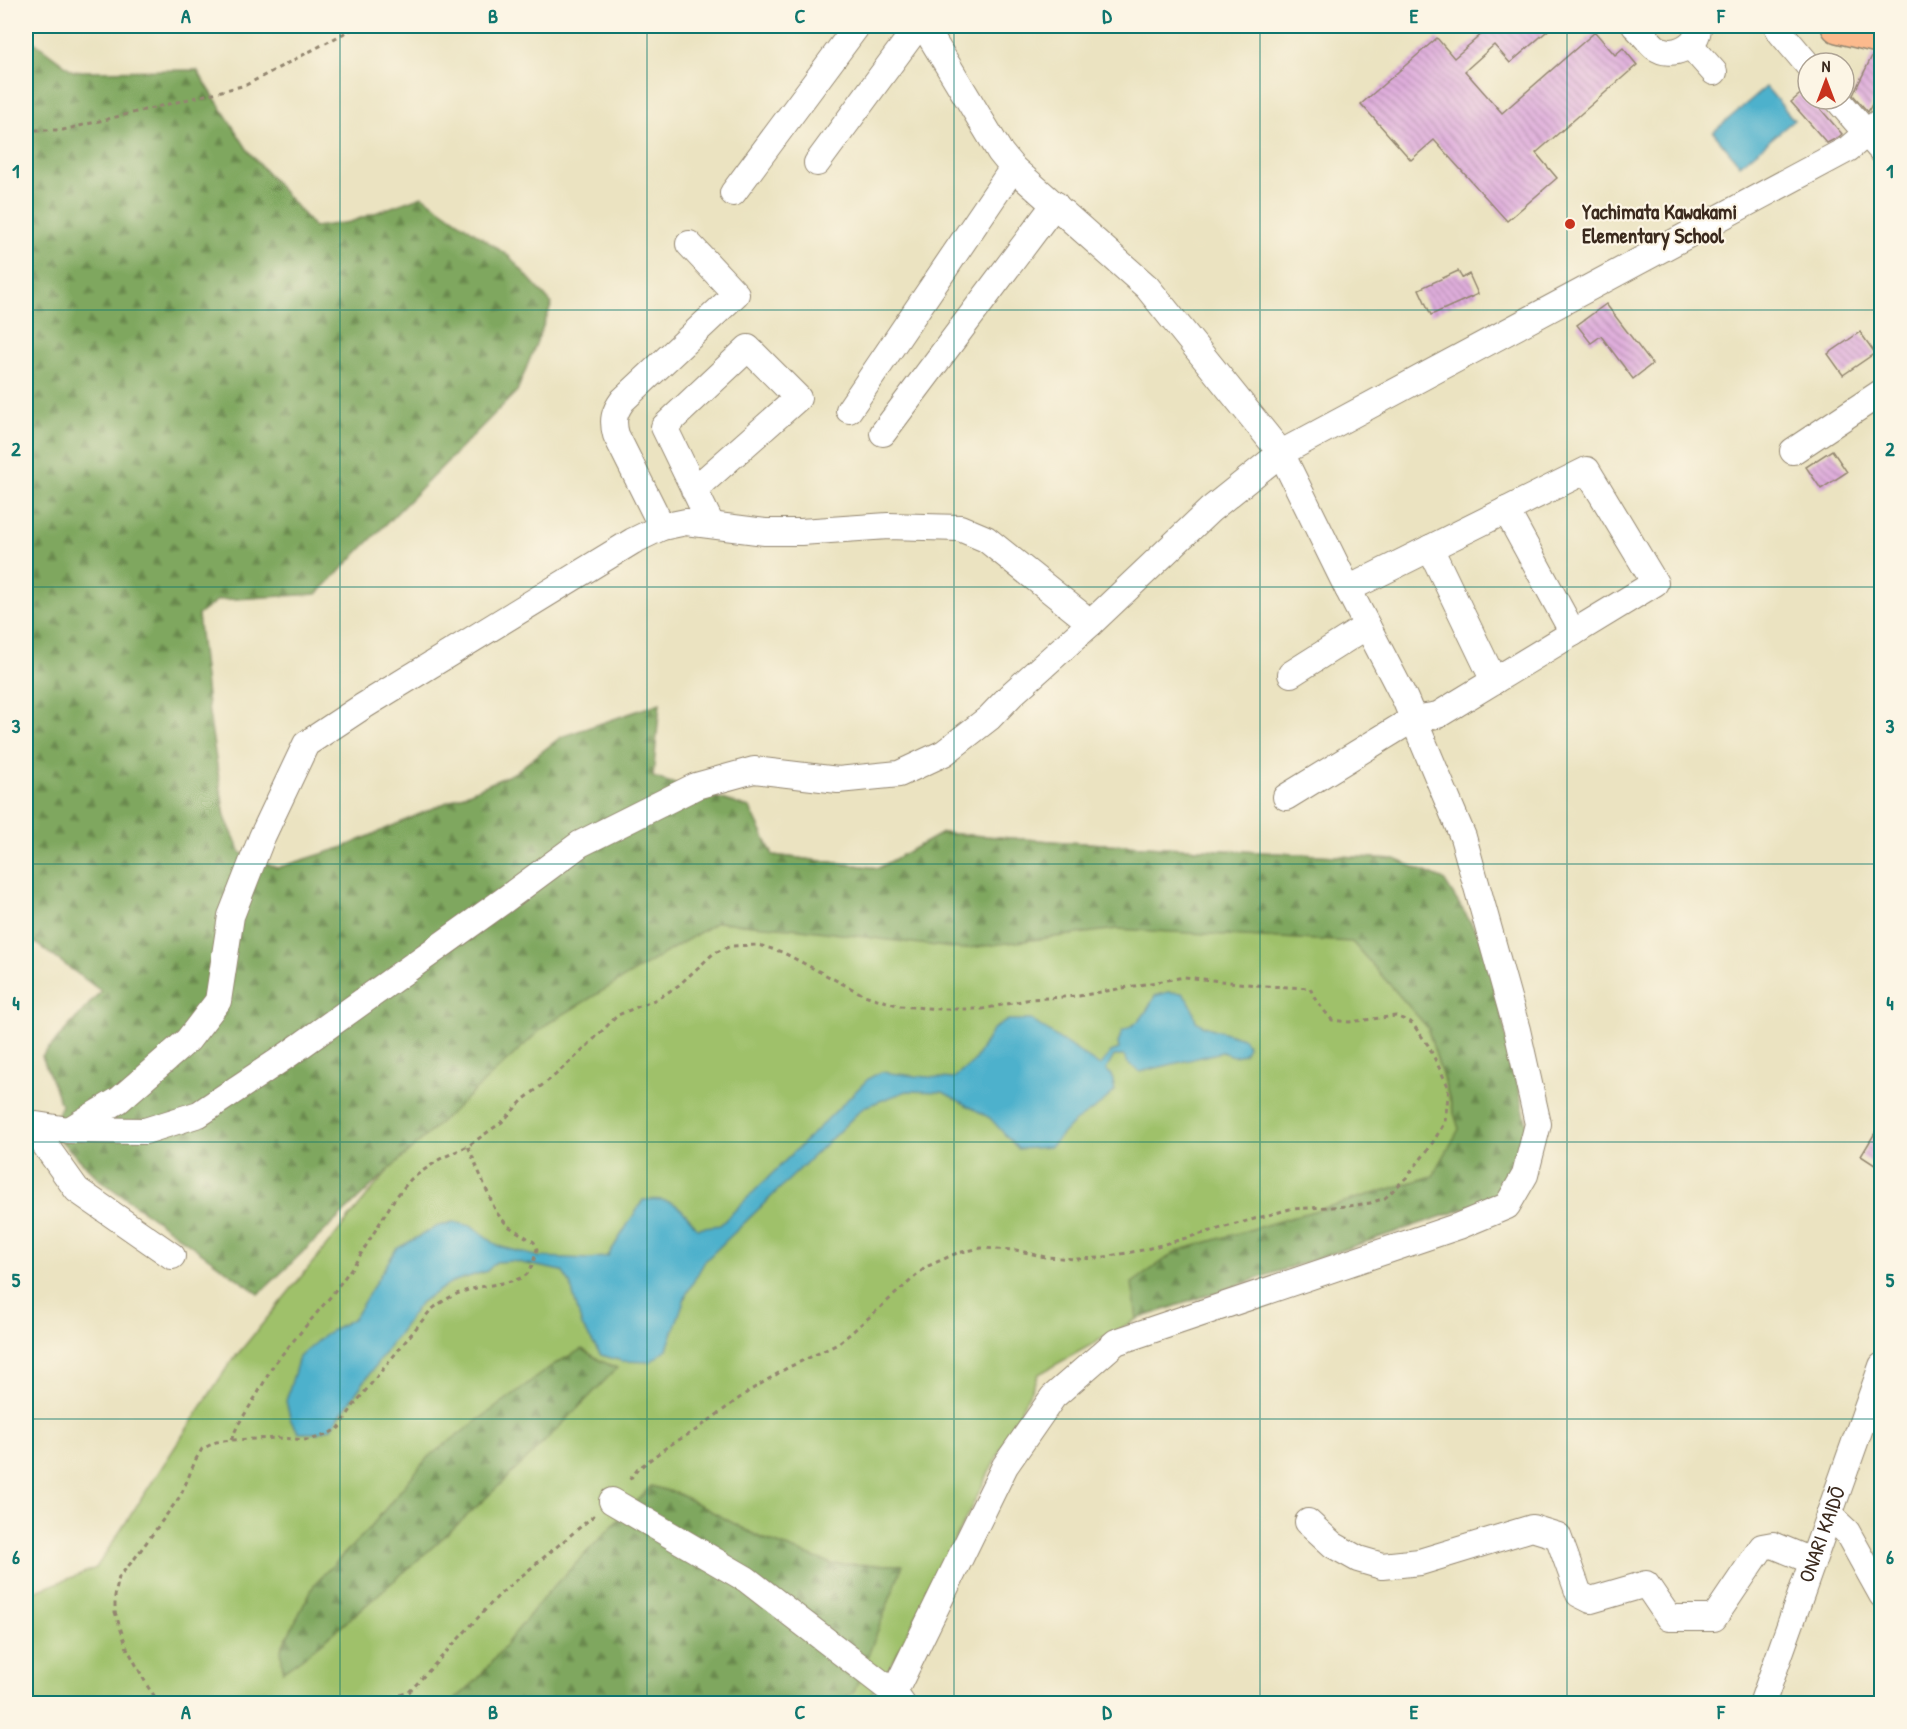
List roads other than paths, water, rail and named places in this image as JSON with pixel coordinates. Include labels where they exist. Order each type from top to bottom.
[{"type":"main road","points":[[1838,26],[1881,37]]},
{"type":"street","points":[[733,193],[857,26]]},
{"type":"street","points":[[818,163],[918,26]]},
{"type":"street","points":[[612,1501],[746,1579],[898,1698],[1005,1466],[1053,1397],[1116,1342],[1459,1226],[1507,1206],[1525,1175],[1538,1124],[1517,1030],[1463,837],[1405,699],[1281,453],[1147,287],[1013,168],[1000,152],[924,26]]},
{"type":"street","points":[[1635,26],[1656,48],[1665,52],[1679,50],[1694,35],[1714,72]]},
{"type":"street","points":[[1777,26],[1796,51]]},
{"type":"street","points":[[28,1122],[69,1130],[145,1131],[199,1114],[299,1047],[580,844],[696,786],[754,770],[838,780],[898,774],[944,753],[990,718],[1013,693],[1091,623],[1210,510],[1281,453],[1877,135],[1850,111]]},
{"type":"street","points":[[849,410],[1013,168]]},
{"type":"street","points":[[883,432],[1054,204]]},
{"type":"street","points":[[662,527],[616,435],[613,425],[614,412],[622,399],[736,294],[689,244]]},
{"type":"street","points":[[694,490],[798,398],[748,348],[664,427],[694,490],[711,524]]},
{"type":"street","points":[[1793,452],[1881,392]]},
{"type":"street","points":[[1286,797],[1413,719],[1438,716],[1655,583],[1587,470],[1348,589]]},
{"type":"street","points":[[1506,510],[1573,633]]},
{"type":"street","points":[[69,1130],[119,1100],[188,1040],[218,1000],[231,916],[262,837],[306,744],[362,707],[633,541],[662,527],[686,522],[765,532],[888,526],[960,528],[986,539],[1091,623]]},
{"type":"street","points":[[1430,548],[1494,681]]},
{"type":"street","points":[[1291,674],[1367,626]]},
{"type":"street","points":[[28,1122],[77,1190],[172,1256]]},
{"type":"street","name":"ONARI KAIDŌ","points":[[1762,1704],[1881,1366]]},
{"type":"street","points":[[1829,1515],[1847,1532],[1881,1595]]},
{"type":"street","points":[[1308,1522],[1333,1545],[1358,1559],[1382,1566],[1420,1562],[1532,1528],[1558,1536],[1579,1594],[1591,1600],[1646,1584],[1669,1618],[1714,1618],[1762,1547],[1773,1545],[1812,1561]]},
{"type":"water","points":[[1766,87],[1794,120],[1740,165],[1713,132]]},
{"type":"water","points":[[1168,992],[1182,993],[1191,1004],[1196,1021],[1204,1026],[1243,1038],[1248,1046],[1244,1054],[1234,1056],[1222,1052],[1140,1072],[1128,1063],[1124,1056],[1114,1056],[1106,1070],[1112,1075],[1115,1091],[1072,1124],[1050,1147],[1018,1149],[990,1118],[943,1092],[907,1091],[864,1107],[705,1261],[686,1295],[667,1349],[650,1362],[622,1361],[601,1355],[582,1326],[570,1283],[562,1271],[512,1261],[496,1262],[487,1271],[452,1282],[421,1302],[331,1428],[317,1433],[299,1433],[291,1421],[286,1401],[299,1357],[325,1334],[354,1318],[396,1249],[436,1227],[453,1222],[472,1226],[498,1246],[539,1257],[591,1259],[608,1256],[643,1200],[662,1200],[675,1204],[697,1228],[720,1225],[869,1078],[881,1072],[953,1079],[974,1061],[993,1029],[1008,1020],[1031,1020],[1100,1066],[1111,1052],[1119,1049],[1118,1043],[1122,1031],[1142,1017],[1155,996]]},
{"type":"place","name":"Yachimata Kawakami Elementary School","points":[[1570,224]]}]
